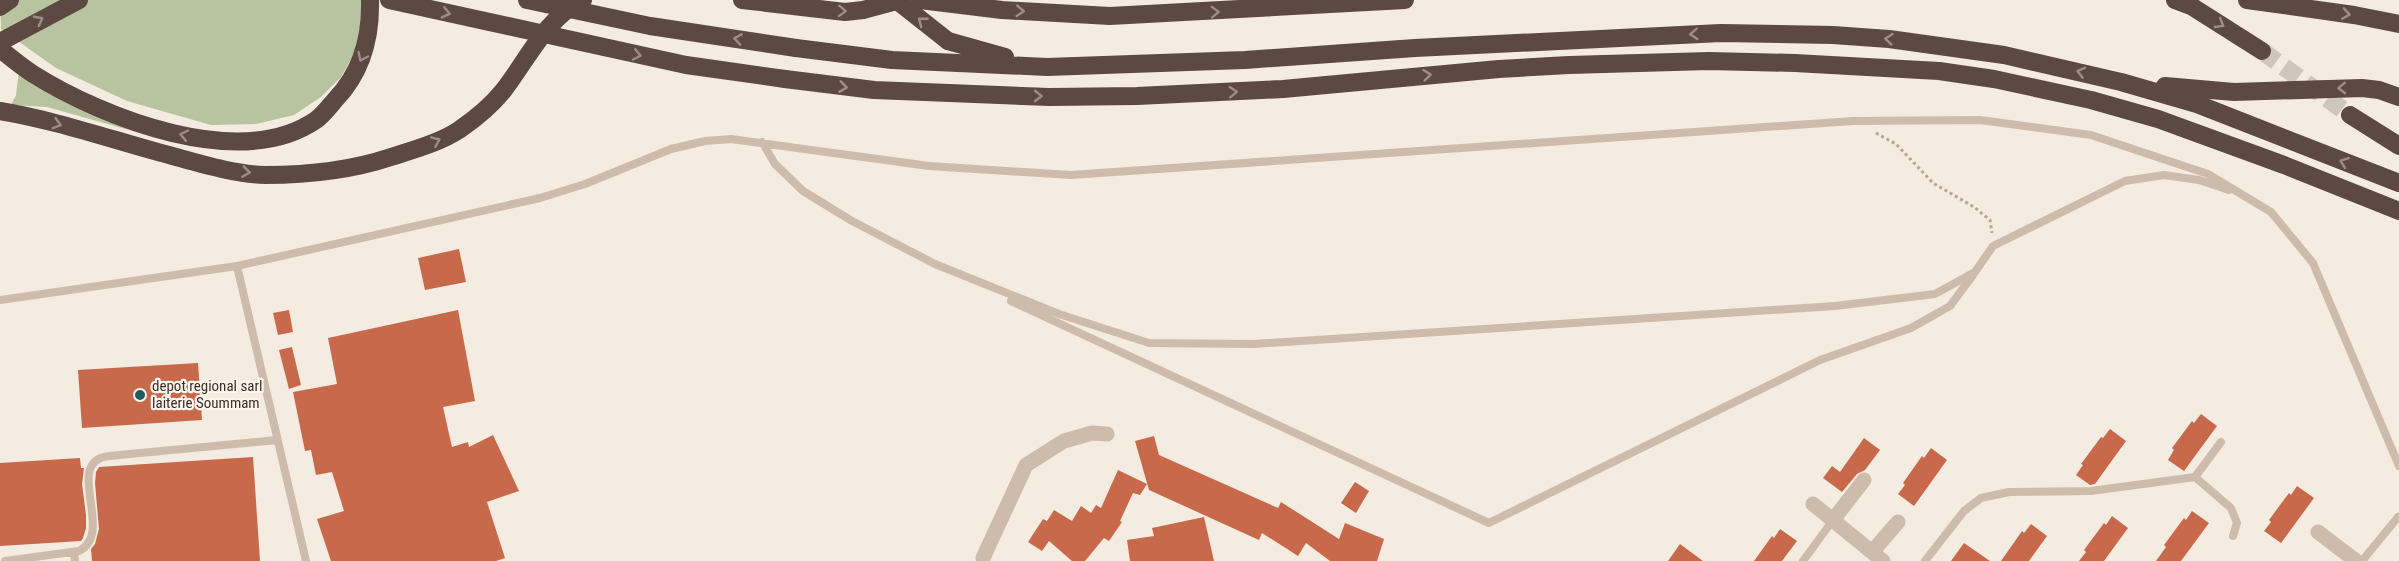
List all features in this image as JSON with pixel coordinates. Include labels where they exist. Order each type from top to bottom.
[{"type":"highway","points":[[0,7],[9,0]]},
{"type":"highway","points":[[0,42],[79,0]]},
{"type":"highway","points":[[0,50],[33,74],[93,105],[168,132],[214,142],[264,141],[295,131],[318,119],[345,91],[365,51],[371,21],[370,0]]},
{"type":"highway","points":[[389,0],[686,65],[874,90],[1049,97],[1137,96],[1283,89],[1499,69],[1709,61],[1939,71],[1994,79],[2080,97],[2158,119],[2284,165],[2399,211]]},
{"type":"highway","points":[[526,0],[650,26],[796,48],[892,60],[1047,67],[1245,60],[1415,48],[1721,33],[1845,36],[1945,46],[2043,63],[2121,82],[2197,104],[2399,183]]},
{"type":"highway","points":[[0,111],[33,117],[230,170],[264,175],[372,164],[414,150],[455,132],[482,114],[502,92],[552,20],[583,0]]},
{"type":"highway","points":[[742,0],[845,12],[863,10],[898,0],[948,41],[986,53],[1047,67]]},
{"type":"highway","points":[[920,0],[1002,10],[1110,16],[1405,0]]},
{"type":"highway","points":[[2175,0],[2209,17],[2262,51]]},
{"type":"highway","points":[[2247,0],[2354,15],[2399,24]]},
{"type":"highway","points":[[2121,82],[2234,92],[2362,88],[2379,90],[2399,97]]},
{"type":"highway","points":[[2350,115],[2399,146]]},
{"type":"street","points":[[985,560],[1026,465],[1064,441],[1092,433],[1107,434]]},
{"type":"street","points":[[1833,520],[1864,480]]},
{"type":"street","points":[[1813,504],[1878,556],[1898,522]]},
{"type":"street","points":[[2318,532],[2356,561]]},
{"type":"lane","points":[[0,300],[237,266],[540,198],[585,184],[671,149],[705,141],[731,139],[762,141],[930,166],[1071,175],[1853,121],[1980,120],[2091,135],[2208,174],[2271,212],[2313,263],[2399,466]]},
{"type":"lane","points":[[762,141],[775,164],[803,191],[852,221],[935,264],[1191,386],[1489,523],[1820,360],[1911,328],[1950,306],[1993,246],[2125,181],[2164,175],[2199,180],[2245,196]]},
{"type":"lane","points":[[935,264],[1059,314],[1149,343],[1253,344],[1835,306],[1935,294],[1975,272]]},
{"type":"lane","points":[[237,266],[306,561]]},
{"type":"lane","points":[[5,561],[74,556],[87,545],[92,537],[88,474],[97,459],[277,440]]},
{"type":"lane","points":[[1925,561],[1964,511],[1981,498],[2008,492],[2091,491],[2195,477],[2221,442]]},
{"type":"lane","points":[[2195,477],[2231,508],[2237,523],[2233,536]]},
{"type":"lane","points":[[2362,561],[2398,517]]},
{"type":"lane","points":[[1803,561],[1833,520]]},
{"type":"path","points":[[1853,121],[1896,144],[1933,183],[1974,207],[1990,220],[1993,246]]},
{"type":"green space","points":[[0,0],[363,0],[364,7],[355,52],[341,77],[321,97],[294,115],[256,124],[211,125],[127,101],[56,68],[1,29]]},
{"type":"green space","points":[[19,71],[59,97],[129,130],[47,107],[11,105],[16,95]]},
{"type":"building","points":[[459,249],[466,282],[425,290],[418,258]]},
{"type":"building","points":[[289,310],[293,332],[278,335],[273,313]]},
{"type":"building","points":[[458,310],[475,401],[443,407],[452,447],[468,442],[469,447],[493,435],[519,491],[487,502],[505,558],[496,561],[331,561],[317,519],[344,511],[332,472],[316,475],[311,450],[305,451],[293,392],[337,384],[328,338]]},
{"type":"building","points":[[292,347],[301,385],[289,389],[279,350]]},
{"type":"building","name":"depot regional sarl laiterie Soummam","points":[[198,363],[202,420],[82,428],[78,370]]},
{"type":"building","points":[[2201,414],[2217,426],[2184,471],[2168,460],[2174,450],[2172,448],[2192,421],[2194,423]]},
{"type":"building","points":[[2110,429],[2126,441],[2095,484],[2090,485],[2076,475],[2083,465],[2081,464],[2101,437],[2103,438]]},
{"type":"building","points":[[1154,436],[1159,455],[1278,508],[1281,502],[1339,539],[1345,523],[1384,539],[1377,561],[1330,561],[1306,543],[1298,556],[1262,533],[1259,540],[1149,490],[1135,441]]},
{"type":"building","points":[[1864,438],[1880,450],[1865,470],[1857,474],[1842,492],[1823,478],[1832,466],[1840,472]]},
{"type":"building","points":[[1931,448],[1947,460],[1914,506],[1898,494],[1922,456],[1924,458]]},
{"type":"building","points":[[253,457],[260,561],[92,561],[91,549],[95,544],[99,529],[95,483],[99,467]]},
{"type":"building","points":[[80,458],[81,468],[84,468],[82,484],[86,515],[86,528],[81,541],[0,546],[0,463]]},
{"type":"building","points":[[1118,470],[1147,484],[1140,495],[1133,493],[1120,521],[1122,522],[1109,541],[1104,538],[1085,561],[1072,561],[1049,541],[1042,551],[1028,542],[1043,519],[1047,521],[1054,510],[1072,521],[1081,506],[1091,513],[1096,505],[1101,508]]},
{"type":"building","points":[[1355,482],[1369,491],[1356,513],[1341,503]]},
{"type":"building","points":[[2297,486],[2314,498],[2281,543],[2264,531],[2271,522],[2269,520]]},
{"type":"building","points":[[2192,511],[2209,523],[2181,561],[2156,561],[2166,547],[2164,545]]},
{"type":"building","points":[[2112,516],[2128,528],[2104,561],[2079,561],[2086,552],[2084,550]]},
{"type":"building","points":[[1204,517],[1214,561],[1130,561],[1127,540],[1154,536],[1152,528]]},
{"type":"building","points":[[2031,524],[2047,536],[2029,561],[2001,561],[2022,531],[2024,533]]},
{"type":"building","points":[[1780,529],[1797,541],[1782,561],[1754,561],[1772,536],[1774,538]]},
{"type":"building","points":[[1964,543],[1990,561],[1951,561]]},
{"type":"building","points":[[1680,544],[1703,561],[1668,561]]},
{"type":"tunnel","points":[[2262,51],[2350,115]]},
{"type":"place","name":"depot regional sarl laiterie Soummam","points":[[140,395]]}]
